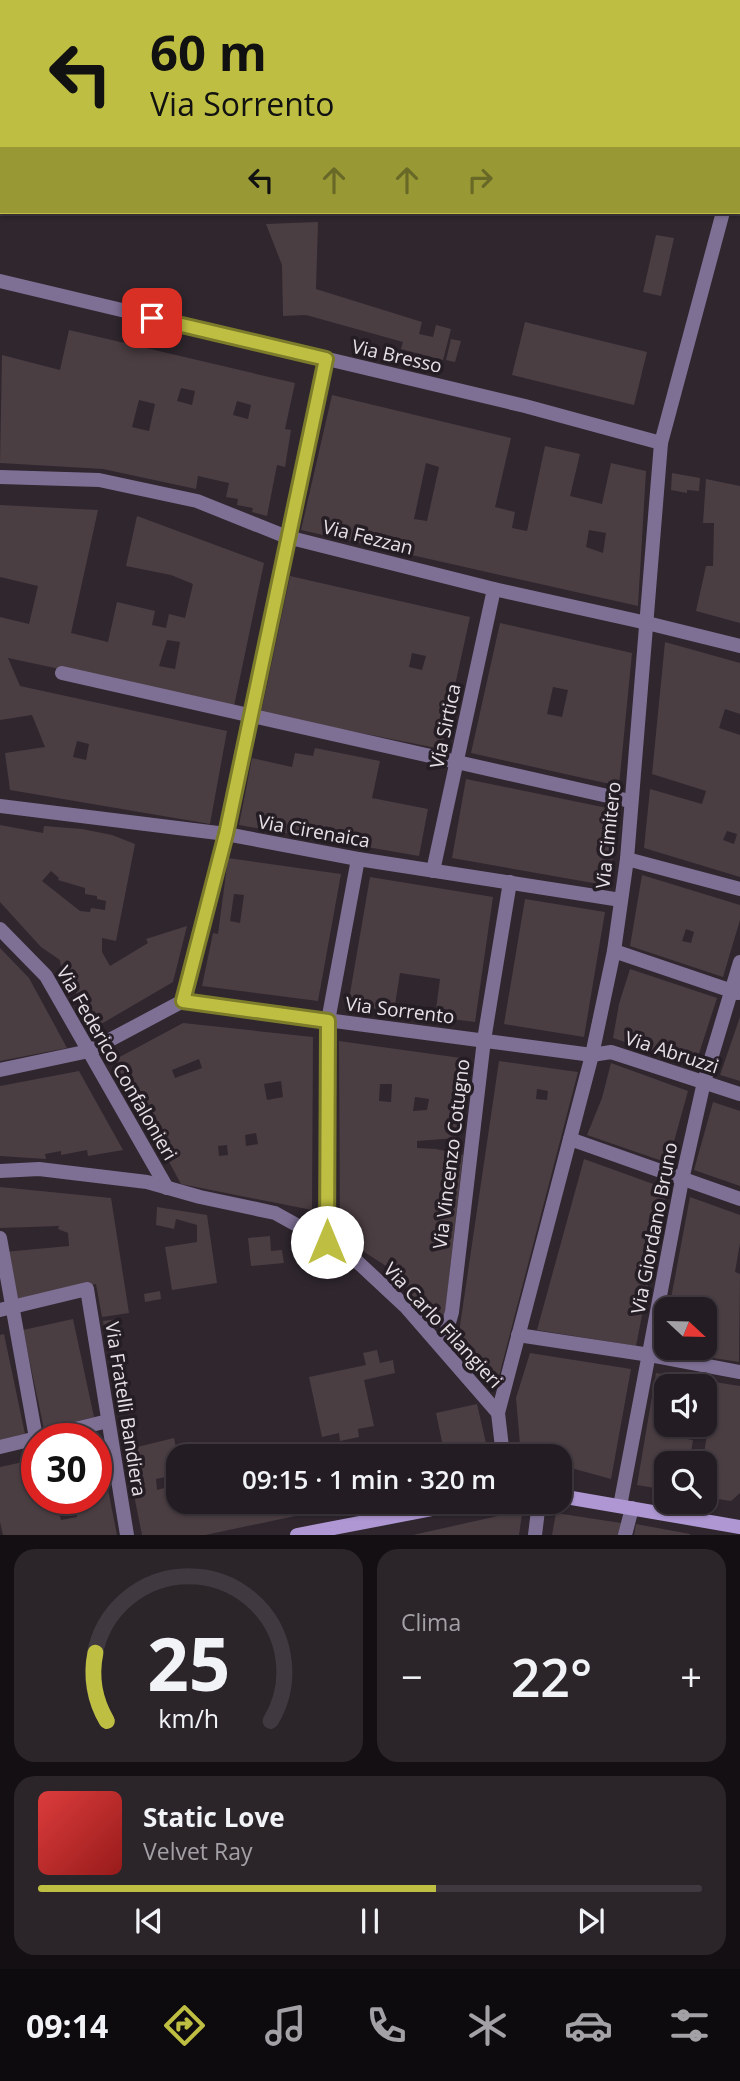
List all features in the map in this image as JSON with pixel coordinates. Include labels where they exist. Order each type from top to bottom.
[{"type":"street","name":"Via Cimitero","points":[[502,1444],[498,1413],[592,1055],[614,951],[627,859],[661,443],[722,214]]},
{"type":"street","name":"Via Bresso","points":[[0,283],[525,406],[661,443]]},
{"type":"street","points":[[0,1070],[89,1051],[183,1001],[226,834],[326,359]]},
{"type":"street","name":"Via Fezzan","points":[[0,477],[99,480],[197,501],[287,537],[494,589],[740,646]]},
{"type":"street","name":"Via Sirtica","points":[[433,871],[494,589]]},
{"type":"street","points":[[62,673],[631,802]]},
{"type":"street","name":"Via Cirenaica","points":[[0,805],[226,834],[358,859],[621,900]]},
{"type":"street","points":[[327,1242],[328,1021],[358,859]]},
{"type":"street","points":[[627,859],[740,889]]},
{"type":"street","name":"Via Vincenzo Cotugno","points":[[442,1347],[452,1312],[484,1040],[510,883]]},
{"type":"street","name":"Via Federico Confalonieri","points":[[0,929],[46,976],[167,1188]]},
{"type":"street","points":[[614,951],[736,992]]},
{"type":"street","name":"Via Giordano Bruno","points":[[625,1535],[626,1507],[650,1355],[682,1180],[704,1082],[736,992],[740,962]]},
{"type":"street","name":"Via Sorrento","points":[[183,1001],[592,1055]]},
{"type":"street","name":"Via Abruzzi","points":[[592,1055],[611,1052],[740,1094]]},
{"type":"street","points":[[570,1139],[740,1199]]},
{"type":"street","name":"Via Carlo Filangieri","points":[[0,1171],[39,1169],[147,1182],[275,1213],[349,1254],[405,1306],[498,1413]]},
{"type":"street","points":[[0,1238],[7,1309],[33,1423]]},
{"type":"street","name":"Via Fratelli Bandiera","points":[[7,1309],[87,1289],[127,1535]]},
{"type":"street","points":[[518,1335],[740,1372]]},
{"type":"street","points":[[100,1423],[108,1421]]},
{"type":"street","points":[[0,1447],[21,1442]]},
{"type":"street","points":[[572,1498],[626,1507],[712,1529],[739,1526]]},
{"type":"street","points":[[297,1535],[344,1531],[417,1514]]},
{"type":"street","points":[[534,1535],[537,1514]]},
{"type":"building","points":[[318,222],[316,289],[422,322],[419,334],[433,337],[436,325],[451,329],[443,360],[401,349],[403,342],[306,315],[283,316],[282,265],[266,224]]},
{"type":"building","points":[[656,235],[674,238],[661,296],[643,292]]},
{"type":"building","points":[[525,322],[647,352],[634,405],[512,375]]},
{"type":"building","points":[[69,330],[295,383],[285,429],[291,430],[285,467],[277,465],[267,516],[252,512],[253,508],[237,505],[238,499],[226,497],[229,483],[198,476],[196,489],[103,469],[0,463],[2,355],[60,370]],"holes":[[[181,388],[195,391],[192,405],[177,401]],[[139,400],[155,404],[149,431],[132,427]],[[237,401],[251,405],[248,419],[233,415]]]},
{"type":"building","points":[[451,339],[461,341],[455,362],[446,360]]},
{"type":"building","points":[[332,395],[511,438],[495,507],[515,512],[512,528],[527,531],[545,446],[580,454],[570,496],[602,504],[611,463],[646,471],[638,606],[301,530]],"holes":[[[426,463],[439,467],[427,521],[414,519]],[[589,530],[606,533],[603,553],[586,547]]]},
{"type":"building","points":[[672,473],[700,478],[699,491],[687,490],[687,493],[671,490]]},
{"type":"building","points":[[706,479],[740,486],[740,623],[696,611],[706,566],[713,566],[714,523],[703,523]]},
{"type":"building","points":[[0,505],[98,510],[71,633],[108,642],[117,602],[155,611],[152,625],[166,628],[169,614],[185,618],[193,584],[171,575],[126,566],[137,516],[264,563],[234,706],[8,658],[20,686],[227,731],[210,824],[10,790],[5,753],[45,747],[32,715],[0,720],[0,617],[29,624],[38,586],[0,577]],"holes":[[[167,640],[180,642],[175,669],[159,666]],[[77,741],[89,744],[86,760],[73,757]]]},
{"type":"building","points":[[290,576],[470,617],[441,749],[261,713]],"holes":[[[412,653],[426,656],[422,670],[409,667]]]},
{"type":"building","points":[[500,623],[632,653],[619,786],[471,753]],"holes":[[[553,687],[568,690],[562,717],[547,714]]]},
{"type":"building","points":[[665,642],[740,663],[740,714],[725,709],[719,728],[740,735],[740,877],[644,848],[650,789],[702,804],[706,791],[652,774]],"holes":[[[727,831],[737,834],[734,844],[723,840]]]},
{"type":"building","points":[[315,748],[380,761],[372,798],[428,809],[419,856],[239,825],[252,758],[292,767],[295,753],[313,756]]},
{"type":"building","points":[[466,779],[617,810],[610,886],[452,858]]},
{"type":"building","points":[[0,825],[43,833],[44,826],[82,829],[112,835],[135,844],[116,941],[102,938],[102,952],[110,966],[148,943],[146,939],[187,926],[173,982],[96,1027],[61,967],[60,960],[41,947],[0,902]],"holes":[[[51,871],[58,880],[85,888],[85,894],[106,901],[105,910],[91,908],[90,912],[80,911],[42,881]]]},
{"type":"building","points":[[228,858],[341,874],[318,1001],[202,986],[213,933],[218,934]],"holes":[[[234,894],[244,895],[240,923],[230,921]]]},
{"type":"building","points":[[642,875],[740,905],[740,920],[723,977],[630,946]],"holes":[[[686,929],[694,932],[691,943],[682,941]]]},
{"type":"building","points":[[370,877],[493,897],[475,1022],[435,1017],[440,979],[400,973],[394,1011],[348,1005]]},
{"type":"building","points":[[525,899],[605,912],[584,1037],[504,1024]]},
{"type":"building","points":[[0,948],[29,978],[67,1048],[0,1061]]},
{"type":"building","points":[[630,969],[717,998],[695,1066],[613,1038],[619,1004]]},
{"type":"building","points":[[740,1017],[740,1081],[720,1075]]},
{"type":"building","points":[[183,1023],[313,1037],[312,1210],[181,1184],[114,1060]],"holes":[[[199,1059],[202,1068],[175,1078],[172,1070]],[[281,1081],[283,1097],[267,1100],[264,1084]],[[256,1133],[258,1144],[246,1146],[245,1135]],[[227,1145],[228,1155],[219,1156],[218,1146]]]},
{"type":"building","points":[[339,1041],[468,1059],[456,1138],[417,1141],[417,1148],[463,1155],[445,1315],[429,1318],[395,1272],[340,1236]],"holes":[[[380,1084],[392,1084],[391,1102],[379,1101]],[[415,1097],[429,1099],[427,1110],[413,1111]]]},
{"type":"building","points":[[499,1061],[578,1072],[498,1380],[475,1374],[457,1346]],"holes":[[[537,1089],[548,1091],[547,1100],[536,1099]]]},
{"type":"building","points":[[611,1063],[688,1091],[668,1163],[587,1135],[602,1098]]},
{"type":"building","points":[[79,1071],[123,1150],[88,1156],[87,1150],[61,1155],[61,1151],[45,1154],[46,1159],[0,1156],[0,1086]]},
{"type":"building","points":[[713,1102],[740,1111],[740,1186],[694,1170]]},
{"type":"building","points":[[584,1159],[667,1189],[636,1346],[537,1330]]},
{"type":"building","points":[[0,1187],[111,1198],[129,1313],[102,1317],[96,1284],[16,1302],[4,1252],[69,1246],[68,1233],[58,1229],[59,1226],[0,1228]]},
{"type":"building","points":[[690,1197],[740,1215],[740,1243],[735,1272],[740,1274],[739,1362],[718,1359],[718,1297],[671,1297]]},
{"type":"building","points":[[157,1207],[207,1215],[217,1283],[172,1290],[165,1247],[197,1242],[197,1225],[176,1219],[174,1229],[156,1225]]},
{"type":"building","points":[[270,1236],[271,1251],[282,1250],[284,1263],[251,1266],[248,1238]]},
{"type":"building","points":[[160,1291],[161,1299],[145,1302],[144,1294]]},
{"type":"building","points":[[73,1319],[94,1417],[69,1423],[43,1423],[23,1330]]},
{"type":"building","points":[[117,1319],[120,1331],[105,1334],[103,1321]]},
{"type":"building","points":[[4,1334],[23,1423],[21,1435],[0,1440],[0,1335]]},
{"type":"building","points":[[377,1350],[380,1363],[393,1360],[395,1373],[364,1380],[374,1426],[358,1429],[359,1437],[340,1441],[339,1433],[322,1437],[309,1377],[366,1365],[363,1353]]},
{"type":"building","points":[[530,1353],[631,1369],[611,1479],[572,1468],[572,1444],[520,1444],[516,1398]]},
{"type":"building","points":[[717,1382],[740,1386],[740,1493],[731,1501],[717,1499],[717,1451],[704,1451],[707,1437],[717,1437]]},
{"type":"building","points":[[654,1385],[654,1437],[693,1440],[691,1451],[654,1451],[654,1488],[637,1485]]},
{"type":"building","points":[[477,1404],[486,1444],[442,1444],[436,1413]]},
{"type":"building","points":[[174,1438],[175,1444],[166,1444],[166,1477],[156,1479],[157,1490],[166,1488],[166,1514],[300,1515],[205,1535],[142,1535],[125,1450]]},
{"type":"building","points":[[21,1462],[21,1514],[59,1514],[61,1520],[77,1517],[76,1514],[112,1514],[112,1510],[117,1535],[3,1535],[0,1522],[0,1467]]},
{"type":"building","points":[[507,1514],[522,1514],[519,1535],[413,1535]]},
{"type":"building","points":[[556,1514],[621,1523],[618,1535],[552,1535]]},
{"type":"building","points":[[636,1524],[690,1534],[690,1535],[634,1535]]},
{"type":"route","points":[[152,318],[326,359],[226,834],[183,1001],[328,1021],[327,1242]]}]
